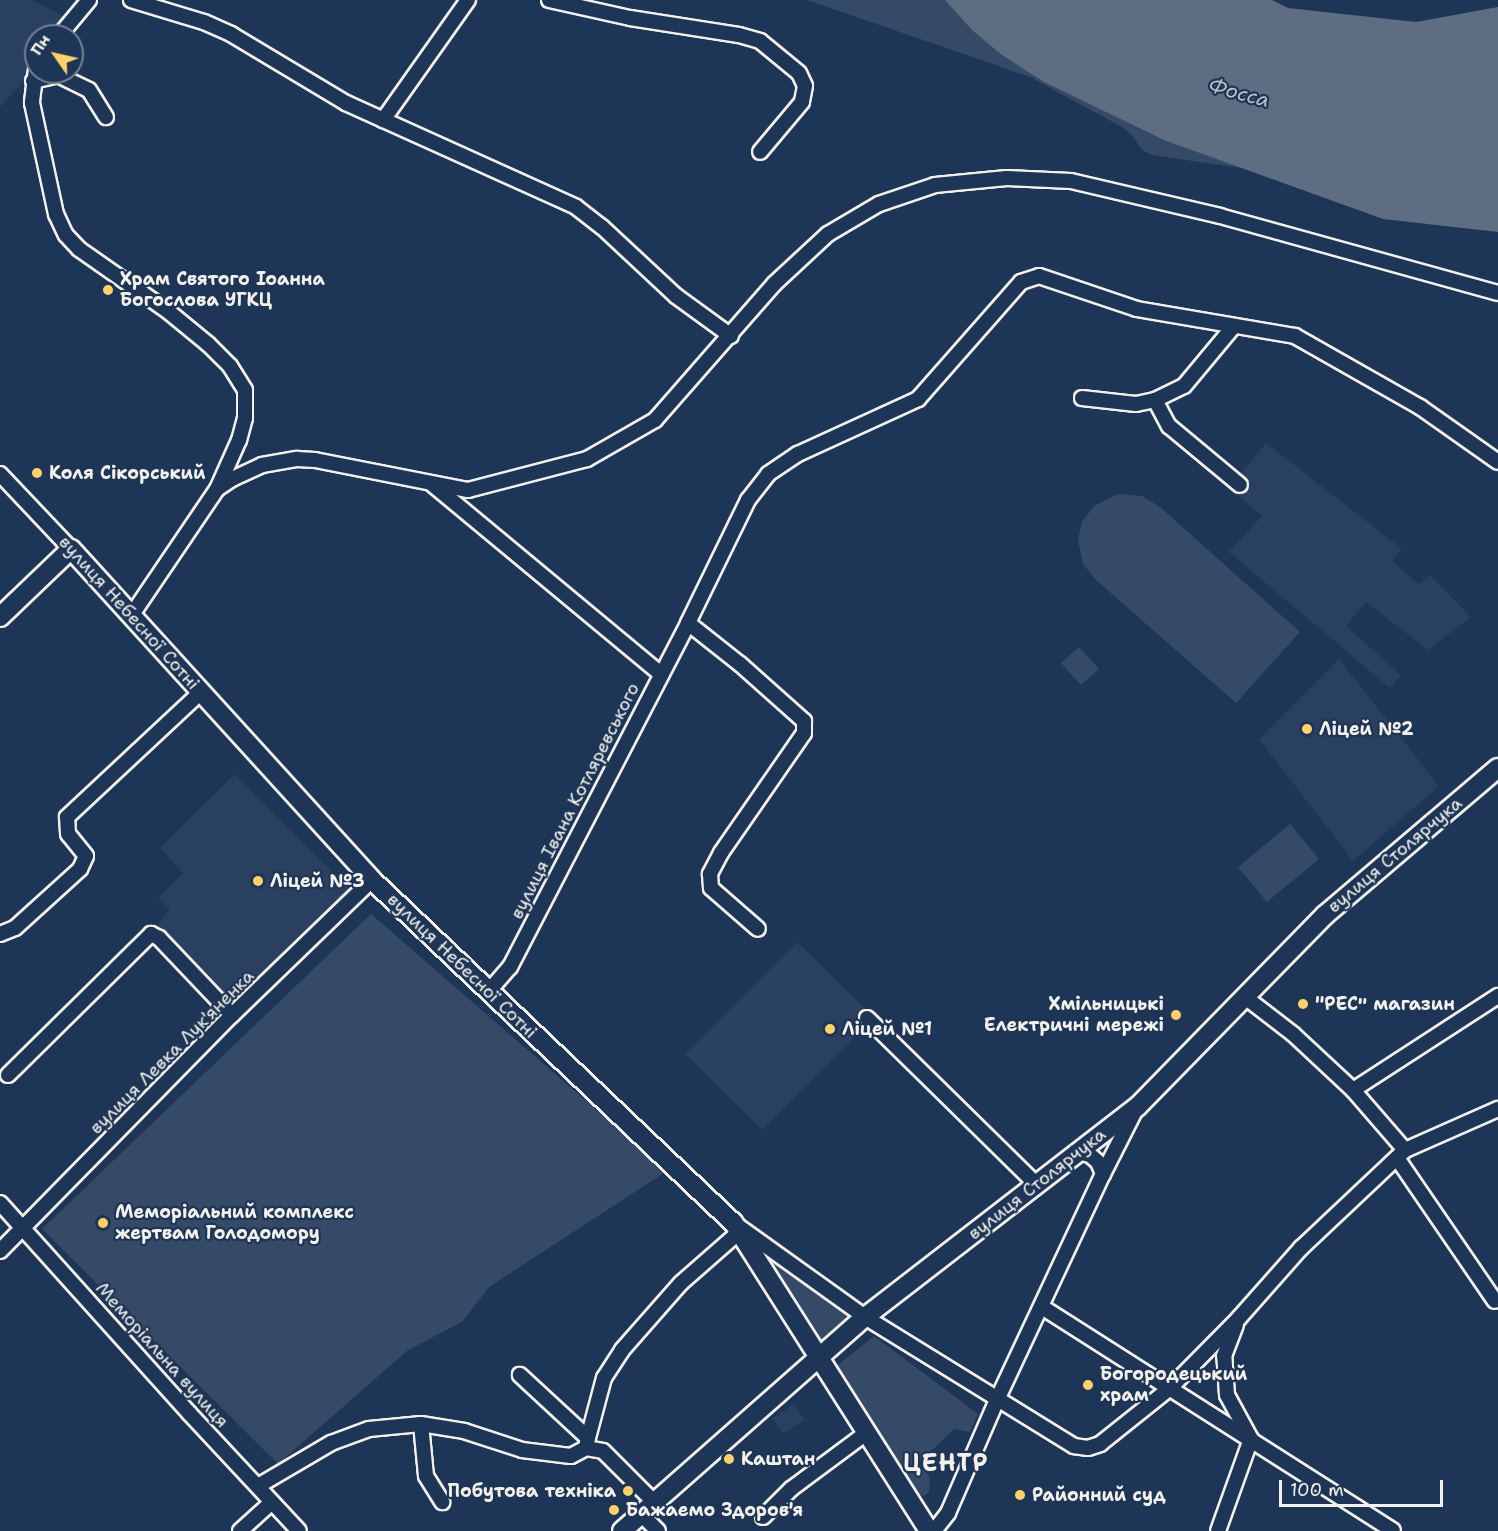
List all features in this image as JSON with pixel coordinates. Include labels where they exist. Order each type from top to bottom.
[{"type":"street","points":[[69,24],[89,0]]},
{"type":"street","points":[[131,0],[204,22],[231,34],[331,96],[576,207],[602,227],[676,296],[731,336]]},
{"type":"street","points":[[383,120],[468,0]]},
{"type":"street","points":[[549,0],[630,18],[739,35],[760,41],[799,73],[805,86],[802,102],[760,152]]},
{"type":"street","points":[[33,84],[32,104],[56,214],[66,235],[79,249],[169,312],[208,344],[230,366],[245,390],[245,418],[239,440],[217,489],[131,616]]},
{"type":"street","points":[[77,84],[89,90],[106,117]]},
{"type":"street","points":[[217,489],[262,465],[297,459],[345,465],[468,490],[587,459],[655,420],[731,336],[789,267],[828,234],[879,204],[935,185],[986,178],[1052,179],[1109,189],[1231,219],[1498,293]]},
{"type":"street","name":"вулиця Івана Котляревського","points":[[488,992],[510,967],[688,623],[748,500],[768,474],[798,454],[918,399],[1021,282],[1039,276],[1137,309],[1295,336],[1419,406],[1498,462]]},
{"type":"street","points":[[1082,398],[1136,404],[1155,400],[1184,386],[1234,326]]},
{"type":"street","points":[[1155,400],[1169,426],[1240,485]]},
{"type":"street","name":"вулиця Небесної Сотні","points":[[0,474],[372,880],[736,1227],[929,1531]]},
{"type":"street","points":[[431,483],[661,674]]},
{"type":"street","points":[[0,617],[71,549]]},
{"type":"street","points":[[688,623],[741,664],[804,721],[804,733],[721,853],[710,874],[711,888],[758,929]]},
{"type":"street","points":[[0,934],[15,928],[80,869],[86,856],[68,834],[67,817],[201,692]]},
{"type":"street","name":"вулиця Столярчука","points":[[622,1531],[865,1317],[1137,1107],[1325,915],[1498,768]]},
{"type":"street","name":"вулиця Левка Лук'яненка","points":[[0,1251],[232,1015],[372,880]]},
{"type":"street","points":[[8,1075],[151,934],[159,938],[232,1015]]},
{"type":"street","points":[[1353,1090],[1498,996]]},
{"type":"street","points":[[1245,997],[1293,1034],[1353,1090],[1401,1154],[1496,1301]]},
{"type":"street","points":[[867,1018],[1037,1185]]},
{"type":"street","points":[[934,1531],[948,1513],[997,1400],[1102,1174],[1137,1107]]},
{"type":"street","points":[[258,1486],[331,1443],[369,1429],[421,1424],[464,1431],[522,1450],[572,1456],[587,1443],[604,1378],[622,1350],[681,1283],[736,1227],[865,1317],[997,1400],[1074,1446],[1088,1448],[1100,1444],[1169,1389],[1239,1318],[1302,1248],[1401,1154],[1495,1114]]},
{"type":"street","points":[[1077,1152],[1090,1155],[1098,1162],[1102,1174]]},
{"type":"street","name":"Меморіальна вулиця","points":[[0,1203],[299,1531]]},
{"type":"street","points":[[1042,1307],[1392,1531]]},
{"type":"street","points":[[1218,1531],[1251,1439],[1227,1395],[1224,1356],[1239,1318]]},
{"type":"street","points":[[520,1375],[587,1443],[603,1451],[647,1508],[658,1531]]},
{"type":"street","points":[[421,1424],[426,1476],[442,1502]]},
{"type":"street","points":[[763,1517],[791,1489],[866,1433]]},
{"type":"street","points":[[240,1531],[273,1502]]},
{"type":"shaded area","points":[[0,0],[32,0],[71,20],[68,24],[24,24],[24,82],[0,107]]},
{"type":"shaded area","points":[[807,0],[999,0],[1241,168],[1152,155],[1142,150],[1131,134],[1122,127],[1030,77]]},
{"type":"shaded area","points":[[1266,443],[1402,549],[1392,561],[1419,584],[1430,575],[1471,617],[1428,650],[1366,602],[1346,626],[1401,675],[1390,688],[1229,552],[1262,516],[1229,488]]},
{"type":"shaded area","points":[[1118,494],[1142,496],[1160,507],[1300,632],[1236,703],[1096,580],[1083,564],[1078,540],[1082,522],[1094,506]]},
{"type":"shaded area","points":[[1079,647],[1099,669],[1081,685],[1061,663]]},
{"type":"shaded area","points":[[1339,659],[1439,786],[1353,861],[1259,739]]},
{"type":"shaded area","name":"Ліцей №3","points":[[235,774],[349,889],[233,1004],[157,926],[170,909],[158,898],[183,873],[160,848]]},
{"type":"shaded area","points":[[1290,824],[1319,859],[1267,902],[1238,867]]},
{"type":"shaded area","points":[[371,914],[667,1171],[489,1287],[462,1322],[408,1350],[278,1464],[42,1229]]},
{"type":"shaded area","points":[[797,942],[874,1017],[762,1130],[685,1054]]},
{"type":"shaded area","points":[[776,1259],[851,1315],[818,1342],[768,1266]]},
{"type":"shaded area","points":[[874,1336],[978,1414],[970,1432],[954,1429],[919,1463],[930,1478],[929,1492],[924,1496],[914,1492],[834,1368]]},
{"type":"shaded area","points":[[794,1404],[805,1420],[783,1434],[772,1418]]},
{"type":"water","name":"Фосса","points":[[945,0],[1272,0],[1288,8],[1416,22],[1498,7],[1498,232],[1383,219],[1164,140],[1044,82],[1002,55],[972,30]]},
{"type":"place","name":"Храм Святого Іоанна Богослова УГКЦ","points":[[108,290]]},
{"type":"place","name":"Коля Сікорський","points":[[37,473]]},
{"type":"place","name":"Ліцей №2","points":[[1307,729]]},
{"type":"place","name":"Ліцей №3","points":[[258,881]]},
{"type":"place","name":"\"РЕС\" магазин","points":[[1303,1004]]},
{"type":"place","name":"Хмільницькі Електричні мережі","points":[[1176,1015]]},
{"type":"place","name":"Ліцей №1","points":[[830,1029]]},
{"type":"place","name":"Меморіальний комплекс жертвам Голодомору","points":[[103,1223]]},
{"type":"place","name":"Богородецький храм","points":[[1088,1385]]},
{"type":"place","name":"Каштан","points":[[729,1459]]},
{"type":"place","name":"Побутова техніка","points":[[628,1491]]},
{"type":"place","name":"Районний суд","points":[[1020,1495]]},
{"type":"place","name":"Бажаемо Здоров'я","points":[[614,1510]]},
{"type":"district","name":"ЦЕНТР","points":[[946,1464]]}]
